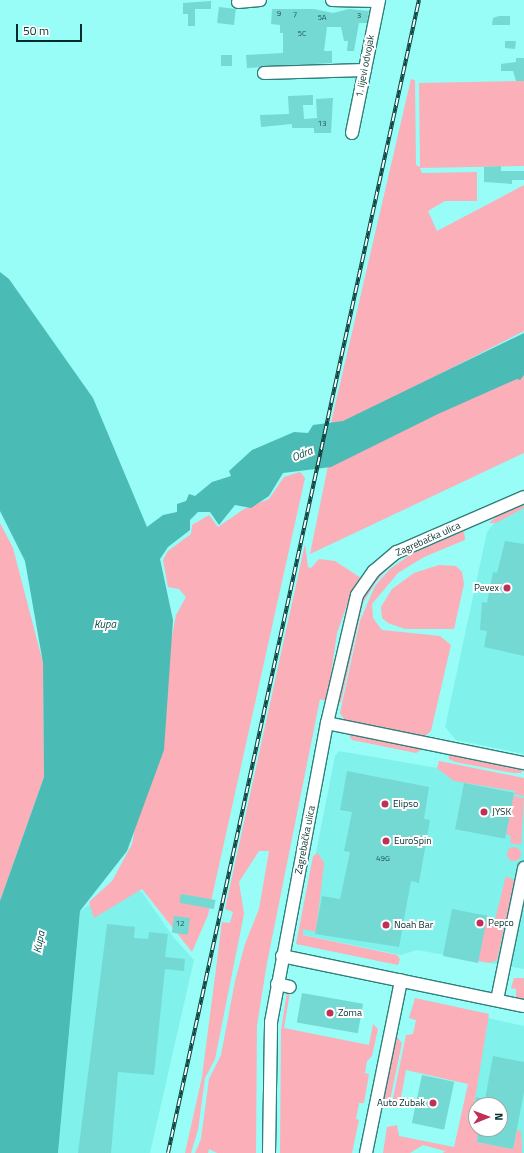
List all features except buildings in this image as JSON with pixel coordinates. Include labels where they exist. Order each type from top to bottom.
[{"type":"street","points":[[238,2],[260,0]]},
{"type":"street","points":[[332,0],[378,0]]},
{"type":"street","name":"1. lijevi odvojak","points":[[352,133],[378,0]]},
{"type":"street","points":[[264,73],[365,70]]},
{"type":"street","name":"Zagrebačka ulica","points":[[269,1153],[270,1022],[327,723],[352,609],[374,571],[410,545],[524,497]]},
{"type":"street","points":[[327,723],[524,763]]},
{"type":"street","points":[[497,1000],[524,868]]},
{"type":"street","points":[[282,956],[524,1006]]},
{"type":"street","points":[[366,1153],[401,981]]},
{"type":"street","points":[[277,984],[290,987]]},
{"type":"shaded area","points":[[411,79],[415,80],[416,165],[420,167],[419,83],[524,81],[524,166],[420,168],[422,173],[477,172],[477,201],[445,201],[428,211],[437,231],[524,185],[524,331],[348,421],[330,427]]},
{"type":"shaded area","points":[[524,369],[524,453],[310,554],[329,461]]},
{"type":"shaded area","points":[[300,472],[305,478],[208,915],[192,952],[142,889],[94,918],[89,902],[112,881],[132,844],[176,615],[186,597],[179,589],[168,587],[163,560],[168,551],[191,534],[192,525],[209,515],[218,527],[244,509],[269,499],[284,477]]},
{"type":"shaded area","points":[[524,505],[524,508],[496,523],[489,523],[497,516]]},
{"type":"shaded area","points":[[524,506],[524,754],[456,740],[445,727],[487,532],[498,518]]},
{"type":"shaded area","points":[[0,523],[13,548],[43,663],[44,777],[0,901]]},
{"type":"shaded area","points":[[464,531],[465,540],[424,557],[398,573],[372,604],[373,618],[382,630],[440,636],[451,645],[431,731],[424,737],[345,721],[340,713],[360,621],[375,586],[390,569],[411,554]]},
{"type":"shaded area","points":[[305,544],[308,567],[311,568],[319,559],[335,561],[361,578],[348,602],[337,633],[327,701],[320,699],[267,963],[257,1025],[256,1153],[217,1153],[209,1149],[208,1153],[195,1153],[201,1139],[209,1079],[221,1055],[235,981],[245,944],[259,909],[269,851],[259,851],[239,882],[244,914],[215,1059],[205,1078],[198,1130],[191,1153],[185,1153],[202,1077],[222,922],[230,923],[233,912],[225,909]]},
{"type":"shaded area","points":[[397,558],[375,583],[363,603],[341,702],[337,705],[360,601],[375,577]]},
{"type":"shaded area","points":[[439,565],[456,566],[462,572],[464,584],[454,629],[405,629],[388,623],[382,618],[381,607],[392,589],[414,573]]},
{"type":"shaded area","points":[[347,732],[421,747],[421,750],[416,753],[352,740]]},
{"type":"shaded area","points":[[339,751],[524,783],[524,969],[417,950],[401,955],[300,934],[335,756]]},
{"type":"shaded area","points":[[448,753],[523,770],[521,773],[513,773],[455,762],[449,759]]},
{"type":"shaded area","points":[[439,761],[524,778],[524,796],[514,794],[515,791],[454,781],[437,768]]},
{"type":"shaded area","points":[[513,796],[524,798],[521,845],[510,843],[511,836],[506,834]]},
{"type":"shaded area","points":[[511,847],[517,847],[521,851],[521,857],[517,861],[511,861],[507,857],[507,851]]},
{"type":"shaded area","points":[[318,853],[324,863],[316,932],[303,929],[303,935],[397,955],[400,959],[398,965],[296,944],[313,856]]},
{"type":"shaded area","points":[[506,876],[514,880],[506,921],[495,919]]},
{"type":"shaded area","points":[[132,889],[142,892],[174,938],[194,960],[150,1153],[58,1153],[80,911],[96,900]]},
{"type":"shaded area","points":[[486,919],[505,923],[497,960],[490,963],[478,961]]},
{"type":"shaded area","points":[[514,978],[524,978],[524,1000],[516,999],[516,989],[511,988]]},
{"type":"shaded area","points":[[287,992],[290,992],[284,1028],[369,1045],[373,1024],[378,1029],[372,1056],[367,1061],[365,1073],[369,1074],[364,1103],[359,1103],[356,1119],[359,1120],[352,1153],[280,1153],[281,1031]]},
{"type":"shaded area","points":[[415,998],[489,1014],[475,1097],[468,1097],[468,1137],[478,1137],[477,1142],[513,1149],[517,1130],[521,1131],[522,1153],[443,1153],[445,1151],[423,1145],[410,1153],[383,1153],[387,1127],[397,1125],[399,1136],[454,1147],[468,1084],[406,1070],[399,1108],[391,1108],[406,1035],[413,1034],[416,1020],[409,1018]]},
{"type":"shaded area","points":[[488,1018],[524,1026],[524,1153],[505,1153],[463,1144],[468,1119],[468,1137],[508,1137],[508,1097],[472,1097]]},
{"type":"shaded area","points":[[397,1037],[402,1043],[390,1100],[385,1103],[382,1100]]},
{"type":"water","name":"Kupa","points":[[0,272],[9,279],[93,398],[147,527],[163,515],[177,512],[177,504],[186,501],[189,494],[195,496],[212,482],[231,476],[229,471],[252,450],[294,432],[308,433],[313,425],[343,421],[524,333],[524,375],[520,380],[517,379],[438,414],[331,467],[283,473],[269,496],[251,508],[235,505],[219,525],[210,512],[198,512],[190,520],[190,530],[168,547],[160,559],[173,620],[164,750],[127,851],[80,911],[58,1153],[0,1153],[0,901],[44,777],[43,663],[25,561],[0,511]]},
{"type":"railway","points":[[168,1153],[419,0]]},
{"type":"place","name":"Pevex","points":[[507,588]]},
{"type":"place","name":"Elipso","points":[[385,804]]},
{"type":"place","name":"JYSK","points":[[484,812]]},
{"type":"place","name":"EuroSpin","points":[[386,841]]},
{"type":"place","name":"Pepco","points":[[480,923]]},
{"type":"place","name":"Noah Bar","points":[[386,925]]},
{"type":"place","name":"Zoma","points":[[330,1013]]},
{"type":"place","name":"Auto Zubak","points":[[433,1103]]},
{"type":"water label","name":"Odra","points":[[302,454]]}]
